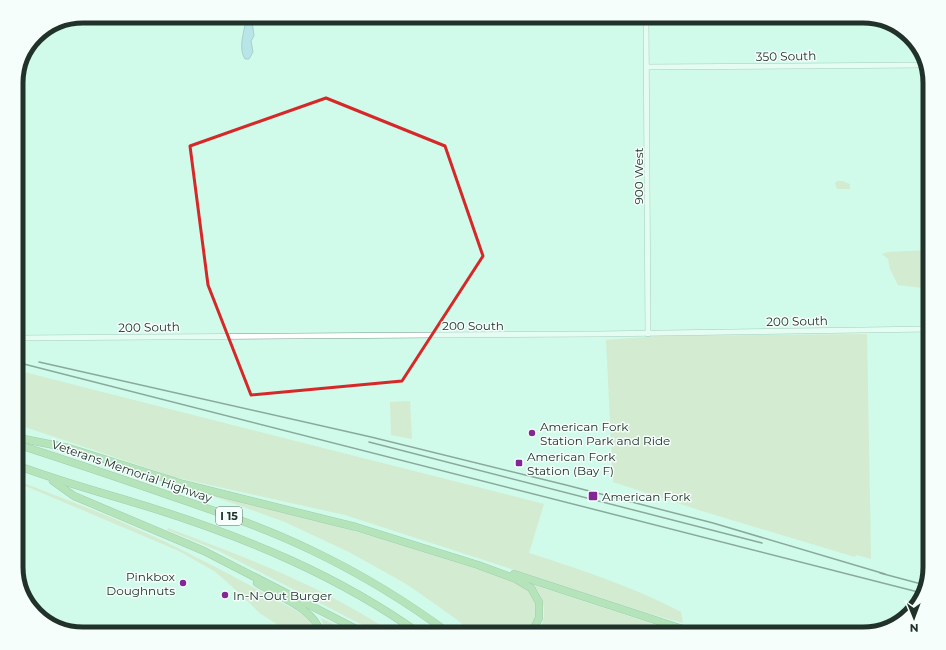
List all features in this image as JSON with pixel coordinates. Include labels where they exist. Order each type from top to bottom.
[{"type":"highway","points":[[23,439],[76,450],[183,484],[356,527],[478,565],[521,581],[533,591],[539,602],[540,614],[535,627]]},
{"type":"highway","name":"Veterans Memorial Highway","points":[[23,446],[230,516],[297,543],[379,586],[440,627]]},
{"type":"highway","name":"I 15","points":[[23,468],[48,477],[153,508],[270,551],[342,586],[409,627]]},
{"type":"highway","points":[[48,477],[74,496],[185,542],[352,627]]},
{"type":"highway","points":[[229,564],[308,613],[317,623],[318,627]]},
{"type":"highway","points":[[478,565],[517,574],[677,627]]},
{"type":"street","name":"900 West","points":[[646,23],[648,334]]},
{"type":"street","name":"350 South","points":[[647,67],[920,65]]},
{"type":"street","name":"200 South","points":[[23,338],[648,334],[923,329]]},
{"type":"highlighted area","points":[[326,98],[445,146],[483,256],[402,381],[251,395],[208,285],[190,146]]},
{"type":"green space","points":[[837,181],[850,184],[850,189],[837,189],[835,183]]},
{"type":"green space","points":[[923,250],[923,288],[898,285],[890,269],[888,259],[882,254],[888,252]]},
{"type":"green space","points":[[867,334],[871,559],[856,555],[855,557],[702,511],[613,482],[606,340],[658,336]]},
{"type":"green space","points":[[23,372],[544,504],[529,553],[606,579],[644,594],[681,612],[683,623],[644,612],[345,515],[174,477],[23,426]]},
{"type":"green space","points":[[410,401],[412,439],[391,435],[390,402]]},
{"type":"green space","points":[[23,483],[108,516],[168,543],[304,615],[313,627],[281,627],[261,614],[214,571],[179,551],[23,485]]},
{"type":"green space","points":[[207,494],[287,512],[378,538],[493,574],[527,587],[539,608],[532,627],[466,627],[408,585],[349,552],[285,522]]},
{"type":"green space","points":[[168,528],[227,550],[284,574],[340,601],[383,627],[366,627],[219,551],[167,530]]},
{"type":"green space","points":[[534,585],[662,627],[541,627],[544,609],[538,591]]},
{"type":"green space","points":[[321,618],[339,627],[324,627]]},
{"type":"water","points":[[245,23],[252,23],[254,36],[251,41],[253,52],[249,59],[245,59],[243,55],[242,40]]},
{"type":"railway","points":[[39,362],[371,437],[566,485],[713,523],[885,574]]},
{"type":"railway","points":[[23,364],[917,592]]},
{"type":"railway","points":[[369,442],[762,543]]},
{"type":"railway","points":[[880,573],[920,584]]},
{"type":"place","name":"American Fork Station Park and Ride","points":[[532,433]]},
{"type":"place","name":"American Fork Station (Bay F)","points":[[519,463]]},
{"type":"place","name":"American Fork","points":[[593,496]]},
{"type":"place","name":"Pinkbox Doughnuts","points":[[183,583]]},
{"type":"place","name":"In-N-Out Burger","points":[[225,595]]}]
